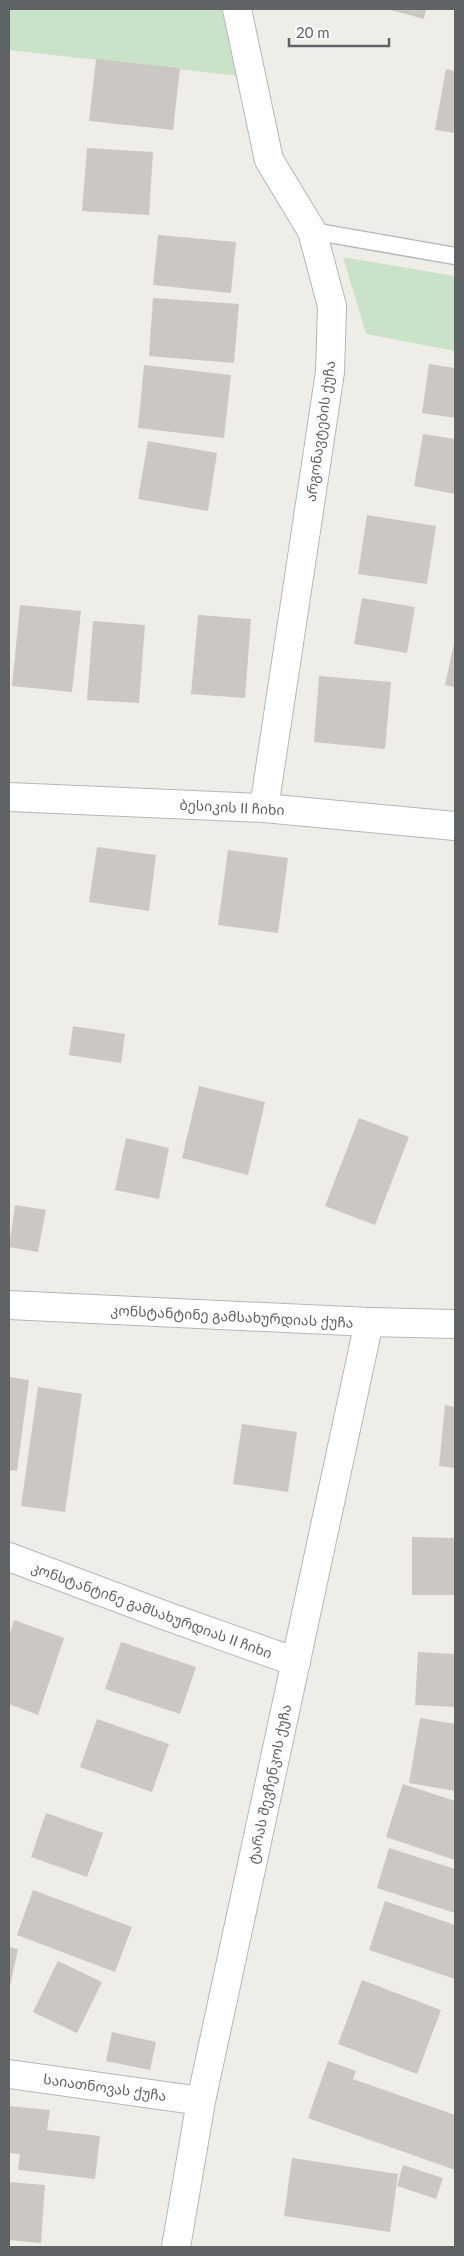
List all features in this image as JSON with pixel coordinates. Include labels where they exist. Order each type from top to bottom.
[{"type":"street","name":"არგონავტების ქუჩა","points":[[237,9],[269,160],[312,231],[332,306],[330,372],[264,808]]},
{"type":"street","name":"ბესიკის II ჩიხი","points":[[9,796],[264,808],[455,826]]},
{"type":"street","name":"კონსტანტინე გამსახურდიას ქუჩა","points":[[9,1305],[369,1322],[455,1324]]},
{"type":"street","name":"ტარას შევჩენკოს ქუჩა","points":[[176,2247],[202,2101],[369,1322]]},
{"type":"street","name":"კონსტანტინე გამსახურდიას II ჩიხი","points":[[9,1557],[296,1662]]},
{"type":"street","name":"საიათნოვას ქუჩა","points":[[9,2074],[202,2101]]},
{"type":"lane","points":[[312,231],[455,256]]},
{"type":"green space","points":[[9,9],[227,9],[239,76],[9,50]]},
{"type":"green space","points":[[343,257],[455,276],[455,351],[366,334]]},
{"type":"building","points":[[387,9],[426,9],[424,19]]},
{"type":"building","points":[[96,59],[180,68],[173,130],[89,121]]},
{"type":"building","points":[[446,69],[455,71],[455,133],[435,130]]},
{"type":"building","points":[[87,148],[153,152],[149,215],[82,211]]},
{"type":"building","points":[[158,235],[236,242],[231,293],[153,285]]},
{"type":"building","points":[[153,298],[239,304],[234,363],[149,356]]},
{"type":"building","points":[[429,364],[455,368],[455,418],[422,413]]},
{"type":"building","points":[[144,365],[231,375],[224,438],[138,428]]},
{"type":"building","points":[[423,434],[455,439],[455,494],[414,486]]},
{"type":"building","points":[[148,441],[217,453],[208,511],[138,499]]},
{"type":"building","points":[[367,515],[436,526],[427,584],[358,574]]},
{"type":"building","points":[[362,598],[415,607],[407,653],[354,644]]},
{"type":"building","points":[[20,605],[81,611],[72,692],[12,686]]},
{"type":"building","points":[[198,615],[251,619],[245,698],[191,694]]},
{"type":"building","points":[[93,621],[145,625],[139,703],[87,700]]},
{"type":"building","points":[[455,644],[455,687],[445,685]]},
{"type":"building","points":[[319,676],[391,682],[385,749],[314,742]]},
{"type":"building","points":[[97,847],[156,855],[149,911],[89,902]]},
{"type":"building","points":[[228,850],[288,858],[278,933],[218,925]]},
{"type":"building","points":[[73,1026],[125,1034],[121,1063],[69,1055]]},
{"type":"building","points":[[199,1086],[265,1102],[248,1175],[182,1158]]},
{"type":"building","points":[[359,1118],[409,1137],[375,1225],[325,1206]]},
{"type":"building","points":[[126,1138],[169,1148],[159,1199],[115,1190]]},
{"type":"building","points":[[15,1205],[46,1210],[38,1252],[9,1247]]},
{"type":"building","points":[[9,1377],[29,1380],[17,1471],[9,1470]]},
{"type":"building","points":[[38,1387],[82,1394],[65,1512],[21,1506]]},
{"type":"building","points":[[445,1405],[455,1407],[455,1468],[439,1466]]},
{"type":"building","points":[[242,1424],[297,1432],[288,1492],[233,1484]]},
{"type":"building","points":[[412,1537],[455,1538],[455,1595],[412,1595]]},
{"type":"building","points":[[14,1620],[64,1638],[38,1715],[9,1704],[9,1636]]},
{"type":"building","points":[[121,1642],[196,1667],[180,1714],[105,1689]]},
{"type":"building","points":[[418,1652],[455,1654],[455,1707],[415,1705]]},
{"type":"building","points":[[420,1718],[455,1724],[455,1791],[409,1783]]},
{"type":"building","points":[[97,1719],[169,1744],[152,1792],[80,1767]]},
{"type":"building","points":[[403,1784],[455,1801],[455,1860],[386,1837]]},
{"type":"building","points":[[46,1813],[103,1833],[87,1877],[31,1857]]},
{"type":"building","points":[[389,1848],[455,1869],[455,1913],[377,1888]]},
{"type":"building","points":[[33,1890],[132,1927],[115,1972],[17,1935]]},
{"type":"building","points":[[385,1901],[455,1925],[455,1979],[369,1950]]},
{"type":"building","points":[[9,1947],[18,1949],[10,1986],[9,1986]]},
{"type":"building","points":[[58,1961],[102,1982],[77,2033],[33,2012]]},
{"type":"building","points":[[362,1980],[441,2010],[417,2074],[338,2044]]},
{"type":"building","points":[[112,2032],[156,2042],[150,2070],[106,2061]]},
{"type":"building","points":[[328,2061],[356,2071],[353,2079],[455,2115],[455,2170],[308,2118]]},
{"type":"building","points":[[9,2106],[50,2110],[47,2130],[100,2136],[95,2179],[18,2170],[20,2154],[9,2153]]},
{"type":"building","points":[[292,2158],[398,2174],[390,2232],[284,2216]]},
{"type":"building","points":[[403,2165],[443,2178],[436,2199],[397,2186]]},
{"type":"building","points":[[9,2182],[45,2185],[41,2243],[9,2240]]}]
